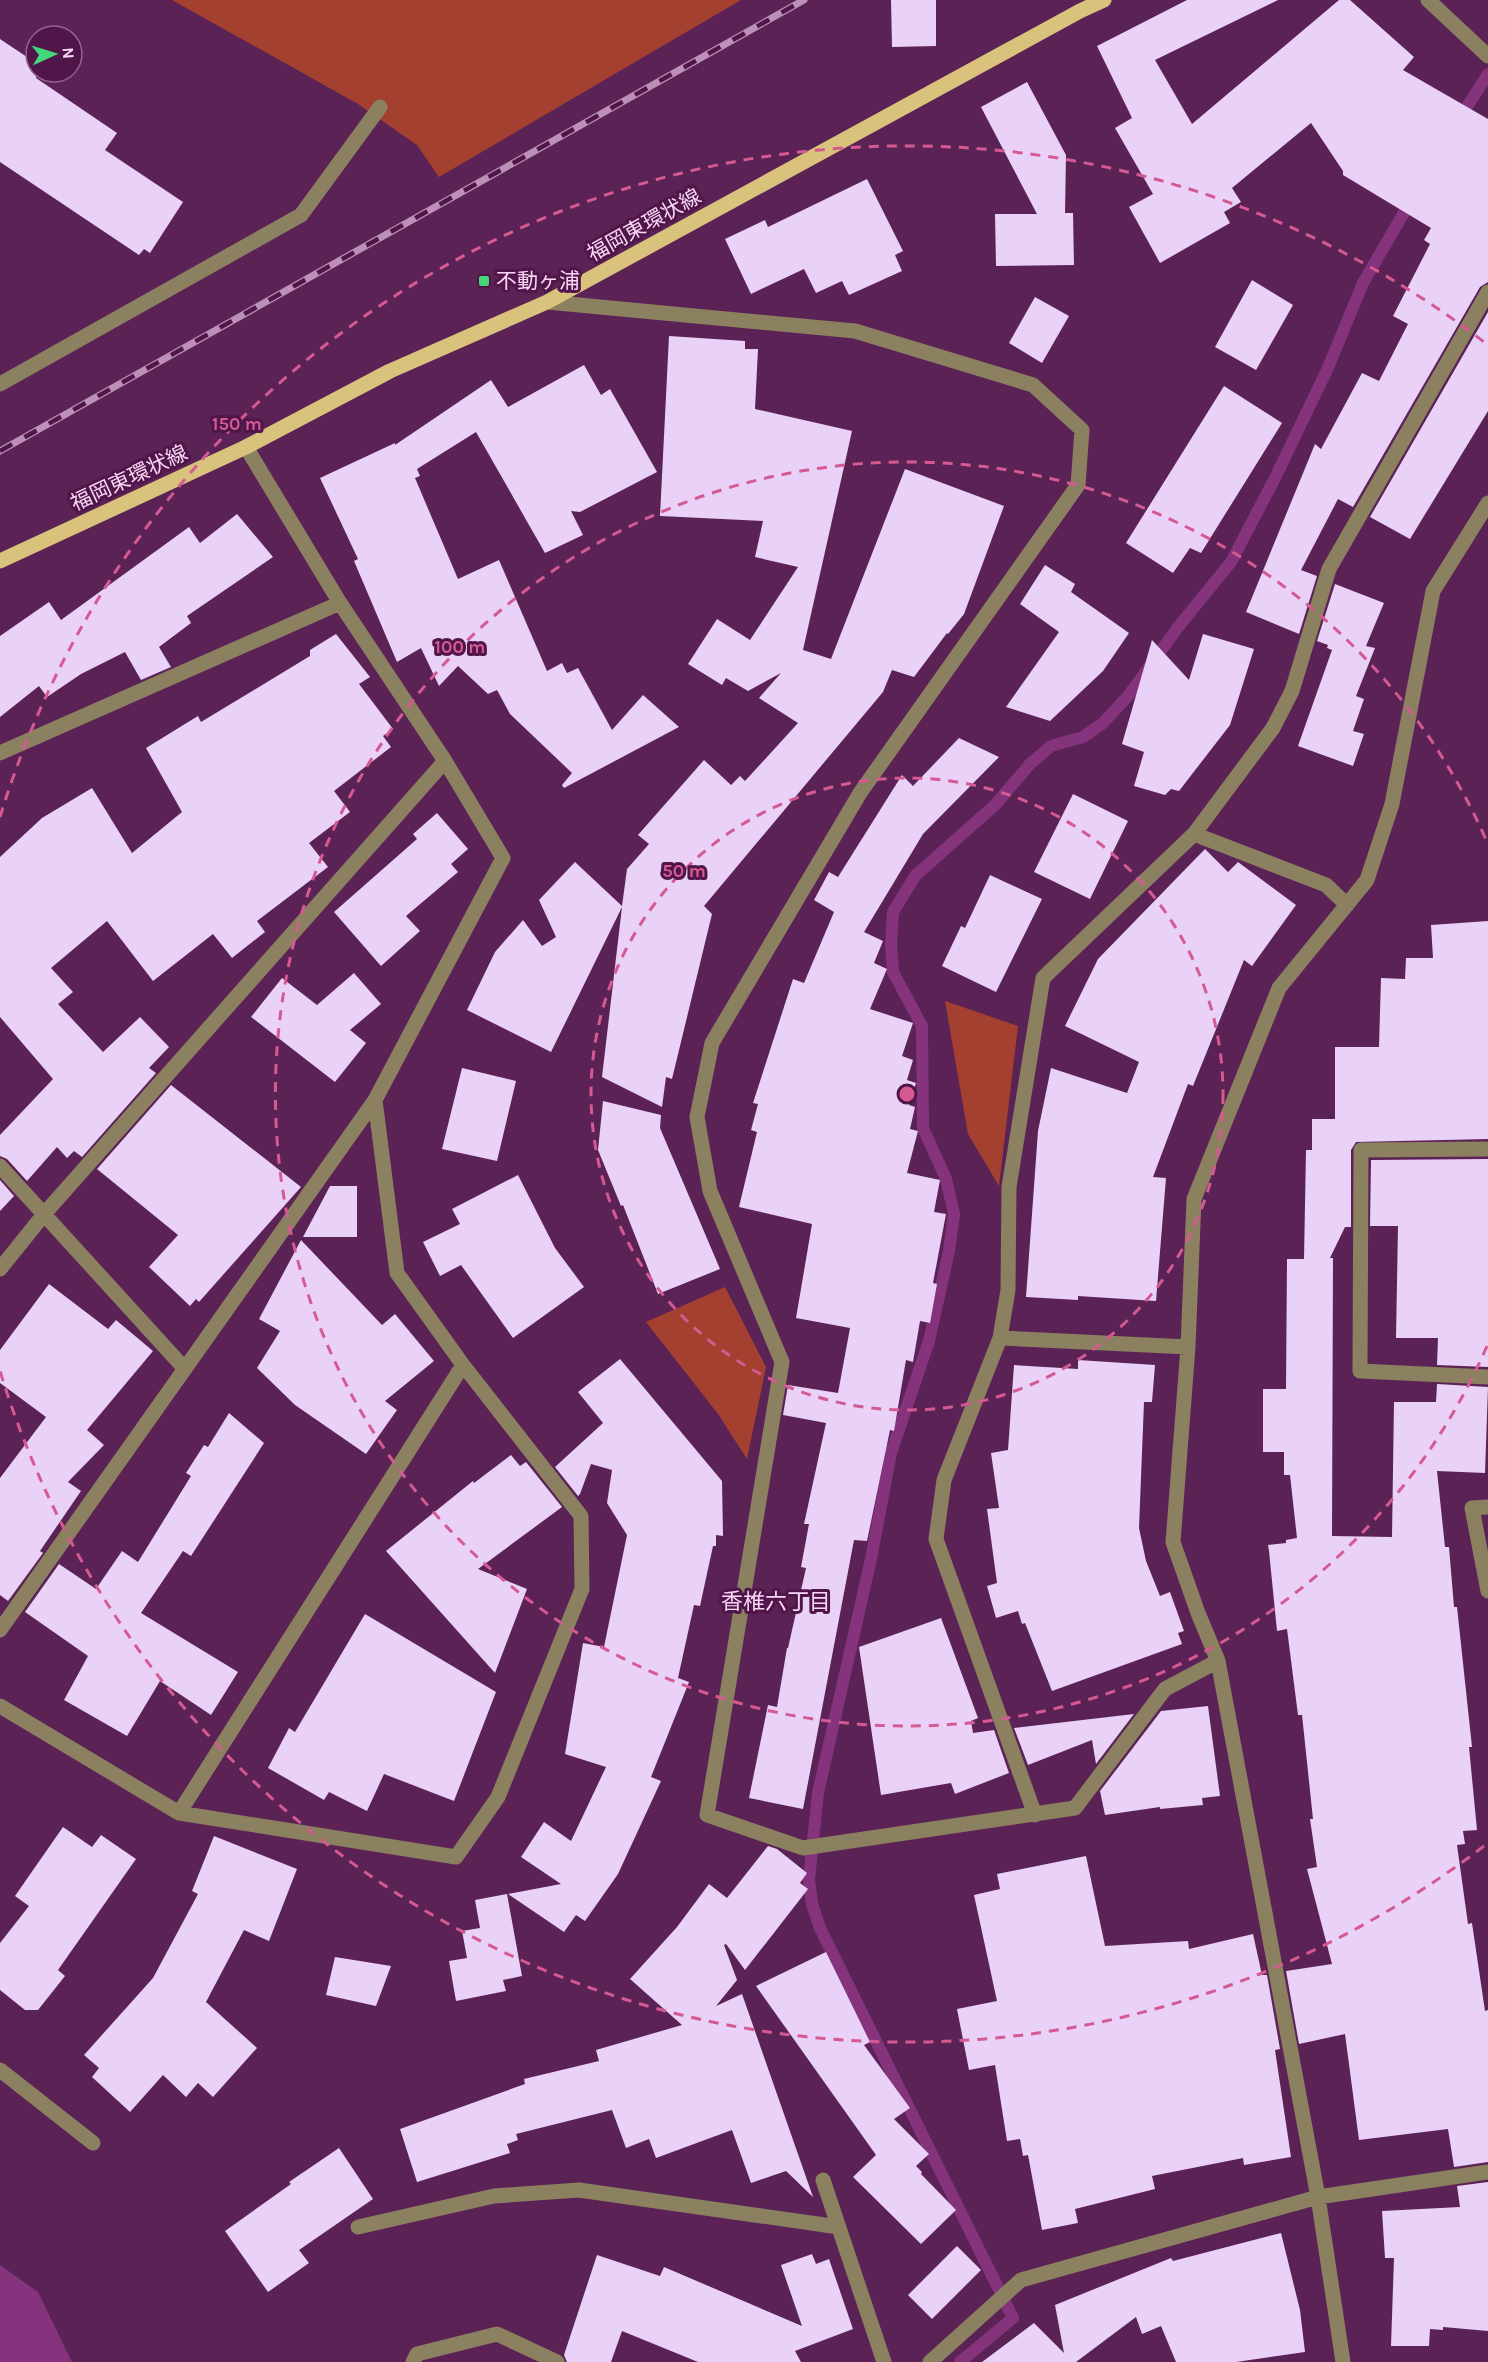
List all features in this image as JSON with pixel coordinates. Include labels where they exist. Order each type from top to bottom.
[{"type":"main road","name":"福岡東環状線","points":[[0,561],[246,447],[390,371],[547,302],[1104,0]]},
{"type":"street","points":[[1428,0],[1488,56]]},
{"type":"street","points":[[0,384],[301,215],[380,108]]},
{"type":"street","points":[[1035,1815],[936,1539],[944,1480],[1000,1338],[1008,1290],[1009,1187],[1043,978],[1194,834],[1273,728],[1292,691],[1329,569],[1488,292]]},
{"type":"street","points":[[547,302],[855,331],[1033,385],[1082,430],[1078,485],[860,793],[712,1043],[698,1117],[710,1191],[782,1362],[707,1815],[803,1848],[1075,1808],[1165,1689],[1218,1661]]},
{"type":"street","points":[[0,1630],[375,1100],[503,858],[445,761],[340,603],[246,447]]},
{"type":"street","points":[[1343,2362],[1318,2197],[1218,1661],[1173,1542],[1188,1347],[1194,1199],[1279,988],[1367,880],[1392,804],[1433,591],[1488,503]]},
{"type":"street","points":[[0,753],[340,603]]},
{"type":"street","points":[[0,1269],[45,1213],[445,761]]},
{"type":"street","points":[[1194,834],[1326,885],[1347,905]]},
{"type":"street","points":[[0,1706],[179,1813],[456,1857],[498,1797],[582,1589],[581,1515],[463,1365],[397,1273],[375,1100]]},
{"type":"street","points":[[1488,1149],[1361,1149],[1360,1347],[1360,1371],[1488,1377]]},
{"type":"street","points":[[0,1166],[185,1369]]},
{"type":"street","points":[[1000,1338],[1188,1347]]},
{"type":"street","points":[[179,1813],[463,1365]]},
{"type":"street","points":[[1488,1507],[1472,1508],[1488,1591]]},
{"type":"street","points":[[0,2070],[93,2143]]},
{"type":"street","points":[[930,2362],[1021,2280],[1318,2197],[1488,2172]]},
{"type":"street","points":[[823,2180],[884,2362]]},
{"type":"street","points":[[358,2227],[494,2196],[579,2190],[839,2227]]},
{"type":"street","points":[[413,2362],[417,2354],[497,2334],[557,2362]]},
{"type":"shaded area","points":[[172,0],[741,0],[439,177],[417,145],[358,104]]},
{"type":"shaded area","points":[[945,1001],[1018,1026],[999,1186],[968,1134]]},
{"type":"shaded area","points":[[725,1287],[766,1367],[747,1459],[718,1414],[646,1322]]},
{"type":"shaded area","points":[[0,2265],[38,2292],[72,2362],[0,2362]]},
{"type":"building","points":[[891,0],[936,0],[936,46],[892,47]]},
{"type":"building","points":[[1187,0],[1278,0],[1155,60],[1192,124],[1339,0],[1350,0],[1414,57],[1403,70],[1488,119],[1488,282],[1480,287],[1353,507],[1338,499],[1301,570],[1317,576],[1299,634],[1246,612],[1315,444],[1321,449],[1362,373],[1379,381],[1408,324],[1393,316],[1430,244],[1424,240],[1431,228],[1343,175],[1343,171],[1311,123],[1232,188],[1241,202],[1224,212],[1230,223],[1160,263],[1129,207],[1153,194],[1115,128],[1132,118],[1097,46]]},
{"type":"building","points":[[0,39],[24,55],[24,84],[45,84],[117,133],[105,150],[183,202],[150,253],[144,249],[139,255],[0,162]]},
{"type":"building","points":[[1027,82],[1066,155],[1065,213],[1073,213],[1074,265],[996,266],[995,214],[1037,214],[981,107]]},
{"type":"building","points":[[867,179],[903,251],[895,255],[902,271],[849,295],[842,281],[816,293],[804,269],[751,294],[725,239],[765,220],[768,227]]},
{"type":"building","points":[[1252,280],[1293,305],[1256,370],[1215,347]]},
{"type":"building","points":[[1035,297],[1069,316],[1042,363],[1009,343]]},
{"type":"building","points":[[1488,312],[1488,411],[1410,539],[1370,517]]},
{"type":"building","points":[[669,336],[745,341],[745,349],[758,349],[755,409],[852,431],[803,650],[831,659],[905,469],[1004,506],[964,614],[914,677],[892,670],[883,692],[704,906],[712,914],[672,1079],[666,1077],[662,1107],[602,1077],[622,907],[551,1052],[467,1010],[495,952],[523,920],[542,946],[556,937],[539,900],[575,862],[622,906],[627,869],[649,844],[638,835],[704,760],[731,785],[740,776],[745,781],[798,723],[759,698],[781,673],[748,691],[726,678],[722,685],[688,664],[717,619],[750,640],[798,567],[755,557],[763,521],[660,516]]},
{"type":"building","points":[[584,365],[601,395],[610,389],[657,472],[580,512],[571,511],[583,535],[545,553],[476,432],[417,469],[420,476],[415,478],[458,579],[499,560],[547,671],[562,663],[567,673],[578,668],[612,730],[643,695],[679,727],[564,788],[562,785],[572,773],[510,714],[497,690],[488,694],[458,666],[439,686],[421,648],[397,662],[354,561],[358,559],[320,478],[395,443],[395,445],[491,380],[508,407]]},
{"type":"building","points":[[1224,386],[1282,423],[1201,553],[1190,548],[1173,573],[1126,543]]},
{"type":"building","points":[[237,514],[273,557],[187,616],[191,623],[159,647],[171,667],[141,680],[125,652],[81,674],[47,697],[39,686],[0,717],[0,636],[49,602],[61,620],[189,527],[200,543]]},
{"type":"building","points":[[1045,565],[1075,584],[1071,592],[1129,633],[1103,671],[1050,721],[1006,707],[1059,632],[1020,604]]},
{"type":"building","points":[[1335,584],[1384,603],[1366,646],[1375,648],[1356,696],[1364,699],[1353,731],[1364,734],[1353,766],[1298,746],[1332,650],[1327,648],[1328,645],[1317,641]]},
{"type":"building","points":[[336,634],[370,677],[359,684],[393,729],[383,736],[391,747],[334,791],[350,812],[309,843],[328,867],[257,921],[265,932],[232,958],[213,934],[153,981],[107,921],[51,968],[73,992],[58,1004],[103,1052],[140,1017],[169,1047],[149,1068],[156,1073],[82,1157],[74,1151],[67,1158],[57,1147],[27,1181],[7,1159],[0,1156],[0,1135],[53,1079],[0,1017],[0,857],[42,818],[92,788],[132,853],[182,812],[146,748],[198,716],[201,722],[310,656],[310,650]]},
{"type":"building","points":[[1203,634],[1254,649],[1230,725],[1179,791],[1171,789],[1165,795],[1134,786],[1144,752],[1122,744],[1152,640],[1189,680]]},
{"type":"building","points":[[959,738],[999,757],[923,834],[864,932],[883,941],[874,963],[887,969],[870,1009],[913,1023],[902,1056],[913,1060],[907,1080],[916,1083],[909,1105],[915,1107],[910,1129],[918,1131],[907,1173],[940,1180],[934,1212],[946,1214],[933,1283],[937,1284],[930,1323],[920,1321],[913,1362],[906,1360],[894,1431],[890,1430],[867,1541],[854,1540],[803,1809],[749,1798],[768,1705],[777,1707],[787,1648],[806,1568],[801,1567],[809,1524],[804,1524],[826,1423],[783,1415],[788,1385],[838,1393],[850,1328],[796,1318],[812,1224],[739,1207],[757,1132],[751,1130],[758,1104],[753,1103],[793,979],[804,983],[834,912],[814,900],[829,872],[838,877],[902,775],[913,786]]},
{"type":"building","points":[[1073,794],[1128,821],[1090,899],[1034,872]]},
{"type":"building","points":[[437,813],[468,849],[451,864],[458,872],[406,916],[420,931],[381,966],[334,912],[417,839],[413,834]]},
{"type":"building","points":[[1205,849],[1228,872],[1238,862],[1296,905],[1252,966],[1244,960],[1193,1086],[1188,1084],[1153,1177],[1166,1178],[1156,1301],[1078,1296],[1078,1300],[1026,1297],[1038,1131],[1051,1068],[1127,1093],[1139,1062],[1065,1026],[1098,959]]},
{"type":"building","points":[[990,875],[1042,899],[996,992],[942,966],[961,926],[965,928]]},
{"type":"building","points":[[1488,921],[1488,1139],[1356,1142],[1351,1150],[1351,1227],[1345,1227],[1330,1258],[1333,1258],[1332,1536],[1392,1537],[1394,1402],[1436,1402],[1437,1384],[1488,1387],[1485,1473],[1437,1471],[1445,1547],[1449,1547],[1454,1607],[1457,1607],[1472,1747],[1469,1747],[1477,1830],[1463,1831],[1465,1844],[1457,1845],[1468,1924],[1472,1923],[1485,2011],[1488,2010],[1488,2162],[1454,2167],[1448,2129],[1359,2140],[1345,2034],[1299,2044],[1286,1971],[1332,1964],[1307,1869],[1317,1867],[1310,1819],[1313,1819],[1302,1715],[1298,1715],[1287,1629],[1277,1631],[1268,1545],[1286,1543],[1286,1540],[1297,1538],[1290,1475],[1284,1475],[1284,1452],[1263,1452],[1263,1389],[1286,1389],[1287,1259],[1304,1259],[1306,1150],[1312,1150],[1312,1119],[1335,1119],[1335,1047],[1379,1047],[1381,978],[1405,979],[1406,958],[1433,958],[1431,925]]},
{"type":"building","points":[[354,973],[381,1004],[350,1030],[366,1043],[335,1082],[251,1017],[282,978],[317,1005]]},
{"type":"building","points":[[462,1068],[516,1081],[497,1161],[442,1149]]},
{"type":"building","points":[[171,1085],[301,1187],[199,1302],[196,1299],[190,1306],[149,1267],[178,1235],[97,1169]]},
{"type":"building","points":[[603,1101],[661,1115],[660,1128],[720,1269],[658,1294],[623,1205],[621,1206],[598,1150]]},
{"type":"building","points":[[1488,1159],[1488,1367],[1437,1365],[1438,1338],[1396,1338],[1398,1226],[1370,1226],[1371,1160]]},
{"type":"building","points":[[518,1175],[555,1248],[584,1287],[513,1338],[461,1265],[440,1276],[423,1242],[460,1224],[452,1209]]},
{"type":"building","points":[[0,1180],[14,1196],[0,1211]]},
{"type":"building","points":[[330,1186],[357,1186],[357,1237],[303,1237]]},
{"type":"building","points":[[301,1240],[382,1325],[395,1314],[434,1361],[385,1401],[397,1410],[366,1454],[295,1405],[257,1368],[280,1331],[259,1319]]},
{"type":"building","points":[[49,1284],[108,1329],[116,1320],[153,1351],[87,1430],[104,1445],[68,1482],[81,1491],[40,1551],[43,1553],[8,1601],[0,1595],[0,1478],[46,1417],[0,1383],[0,1350]]},
{"type":"building","points":[[620,1359],[722,1481],[723,1536],[716,1535],[716,1546],[713,1546],[700,1606],[694,1605],[678,1678],[689,1682],[651,1777],[661,1781],[618,1874],[585,1921],[576,1915],[564,1932],[508,1894],[561,1884],[521,1857],[544,1822],[571,1841],[606,1767],[565,1754],[583,1643],[604,1647],[627,1535],[607,1503],[612,1470],[591,1464],[578,1496],[555,1467],[603,1423],[578,1392]]},
{"type":"building","points":[[1078,1360],[1155,1365],[1152,1402],[1144,1402],[1139,1528],[1146,1561],[1160,1596],[1170,1592],[1184,1631],[1178,1633],[1182,1644],[1052,1691],[1018,1611],[996,1618],[987,1586],[997,1583],[987,1509],[999,1508],[991,1453],[1008,1450],[1014,1365],[1078,1369]]},
{"type":"building","points":[[229,1413],[264,1443],[191,1556],[183,1551],[141,1613],[238,1672],[211,1715],[160,1681],[127,1736],[64,1700],[88,1656],[25,1612],[59,1564],[96,1589],[122,1551],[138,1562],[191,1476],[186,1473],[204,1445],[208,1447]]},
{"type":"building","points":[[511,1455],[520,1466],[526,1462],[562,1507],[478,1569],[527,1589],[495,1673],[386,1551],[473,1481],[474,1483]]},
{"type":"building","points":[[365,1614],[496,1692],[454,1801],[384,1774],[367,1811],[329,1792],[324,1800],[268,1768],[289,1728],[295,1732]]},
{"type":"building","points":[[941,1618],[978,1718],[971,1721],[973,1733],[994,1730],[1009,1773],[955,1794],[951,1783],[881,1795],[859,1647]]},
{"type":"building","points":[[1208,1706],[1220,1796],[1202,1798],[1203,1805],[1160,1809],[1160,1807],[1105,1815],[1100,1791],[1161,1711]]},
{"type":"building","points":[[1134,1714],[1096,1764],[1092,1740],[1028,1765],[1014,1728]]},
{"type":"building","points":[[63,1827],[92,1847],[101,1835],[136,1859],[58,1970],[65,1976],[38,2010],[25,2010],[0,1990],[0,1943],[29,1906],[15,1896]]},
{"type":"building","points":[[214,1836],[297,1869],[269,1941],[244,1930],[206,2002],[257,2048],[213,2097],[198,2083],[186,2097],[163,2075],[130,2112],[92,2077],[99,2068],[84,2055],[153,1978],[198,1894],[192,1891]]},
{"type":"building","points":[[768,1846],[777,1849],[807,1873],[800,1883],[808,1889],[745,1970],[726,1944],[724,1945],[737,1980],[716,2006],[742,1994],[813,2197],[786,2171],[751,2183],[732,2130],[656,2158],[649,2139],[626,2148],[612,2110],[516,2134],[518,2140],[507,2144],[510,2153],[417,2182],[400,2129],[525,2084],[524,2079],[599,2061],[596,2050],[682,2025],[630,1979],[677,1927],[709,1884],[727,1898]]},
{"type":"building","points":[[1086,1856],[1105,1946],[1188,1941],[1189,1949],[1253,1934],[1262,1975],[1267,1975],[1280,2049],[1275,2050],[1291,2157],[1244,2165],[1243,2158],[1152,2176],[1155,2189],[1075,2209],[1078,2223],[1042,2230],[1028,2155],[1023,2156],[1020,2139],[1007,2141],[995,2065],[969,2070],[957,2009],[997,2001],[974,1895],[1000,1889],[997,1874]]},
{"type":"building","points":[[507,1894],[522,1976],[503,1980],[506,1991],[456,2001],[449,1961],[467,1958],[462,1931],[480,1928],[475,1900]]},
{"type":"building","points":[[826,1952],[870,2042],[864,2045],[910,2108],[894,2119],[929,2154],[916,2166],[956,2210],[921,2244],[853,2177],[876,2155],[756,1986]]},
{"type":"building","points":[[335,1957],[391,1966],[376,2006],[326,1995]]},
{"type":"building","points":[[339,2148],[373,2199],[299,2250],[309,2263],[268,2292],[225,2231],[291,2184],[289,2182]]},
{"type":"building","points":[[1488,2182],[1488,2331],[1443,2327],[1443,2330],[1430,2329],[1429,2346],[1391,2346],[1394,2258],[1385,2258],[1382,2211],[1460,2207],[1457,2186]]},
{"type":"building","points":[[1281,2233],[1300,2310],[1305,2352],[1236,2362],[1176,2362],[1161,2326],[1142,2334],[1136,2317],[1076,2362],[982,2362],[1034,2323],[1064,2353],[1055,2305],[1171,2258],[1173,2261]]},
{"type":"building","points":[[957,2246],[981,2270],[932,2319],[908,2295]]},
{"type":"building","points":[[812,2254],[816,2264],[829,2259],[853,2329],[795,2351],[801,2362],[698,2362],[622,2331],[611,2362],[567,2362],[564,2355],[597,2255],[660,2276],[664,2267],[802,2326],[781,2265]]},
{"type":"waterway","points":[[1459,119],[1488,74]]},
{"type":"waterway","points":[[960,2362],[1013,2318],[820,1928],[812,1904],[809,1880],[818,1793],[871,1559],[891,1453],[929,1341],[949,1251],[954,1214],[946,1179],[923,1128],[922,1026],[893,972],[891,944],[893,912],[915,876],[995,805],[1030,764],[1051,746],[1083,737],[1103,723],[1128,696],[1179,626],[1231,562],[1327,370],[1363,283],[1412,199]]},
{"type":"railway","points":[[0,451],[804,0]]},
{"type":"place","name":"不動ヶ浦","points":[[484,281]]},
{"type":"district","name":"香椎六丁目","points":[[776,1601]]}]
